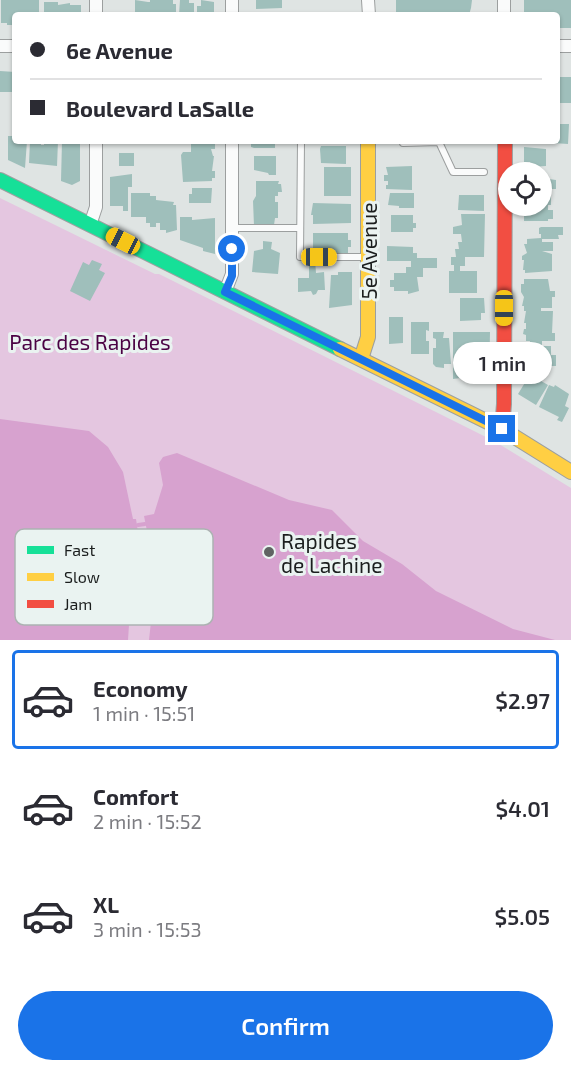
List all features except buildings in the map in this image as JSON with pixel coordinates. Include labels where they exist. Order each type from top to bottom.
[{"type":"main road","name":"5e Avenue","points":[[361,359],[368,340],[368,144]]},
{"type":"main road","points":[[502,429],[504,404],[504,144]]},
{"type":"main road","points":[[0,180],[502,429],[571,472]]},
{"type":"street","points":[[90,225],[96,209],[96,144]]},
{"type":"street","points":[[225,292],[232,274],[232,144]]},
{"type":"lane","points":[[301,144],[300,257],[368,257]]},
{"type":"lane","points":[[441,144],[453,172],[484,172]]},
{"type":"lane","points":[[232,228],[300,228]]},
{"type":"green space","name":"Parc des Rapides","points":[[0,198],[159,274],[494,441],[571,488],[571,640],[0,640]]},
{"type":"shaded area","points":[[0,419],[89,431],[108,447],[123,472],[133,519],[136,519],[138,529],[15,529],[15,625],[129,625],[128,640],[0,640]]},
{"type":"shaded area","name":"Rapides de Lachine","points":[[177,453],[289,500],[332,510],[363,541],[402,564],[436,591],[513,629],[555,640],[149,640],[151,625],[213,625],[213,529],[147,529],[144,516],[154,514],[163,485],[159,463],[163,457]]},
{"type":"waterway","points":[[138,525],[145,524]]},
{"type":"traffic: fast","points":[[0,180],[340,349]]},
{"type":"traffic: slow","points":[[361,359],[368,337],[368,144]]},
{"type":"traffic: slow","points":[[340,349],[502,429],[571,472]]},
{"type":"traffic: jam","points":[[502,429],[505,144]]},
{"type":"place","name":"Rapides de Lachine","points":[[269,552]]},
{"type":"route","points":[[232,249],[232,276],[225,292],[502,429]]}]
